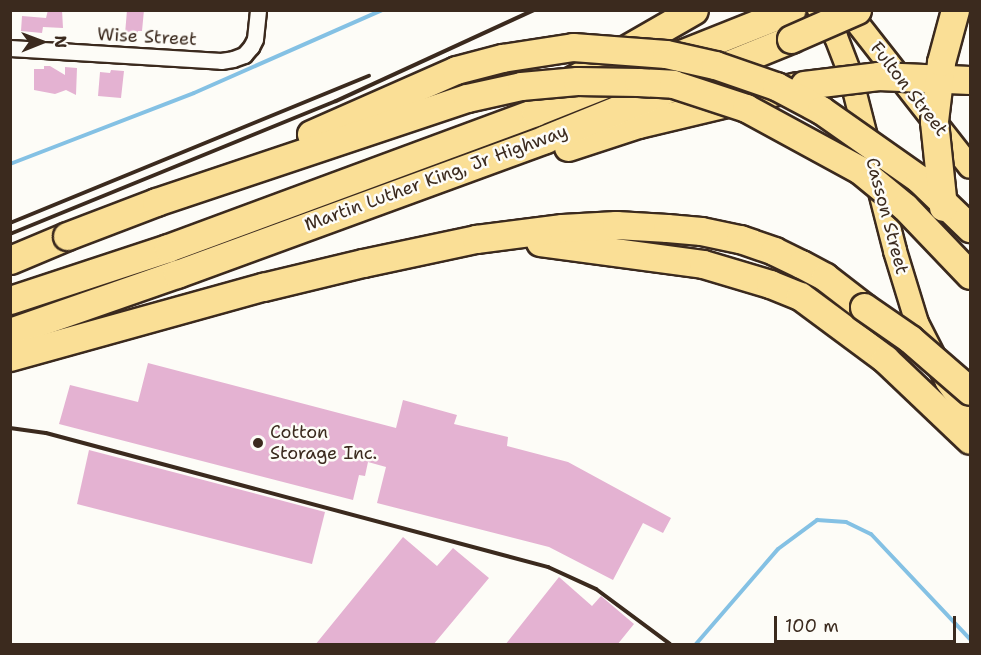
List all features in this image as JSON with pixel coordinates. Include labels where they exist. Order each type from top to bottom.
[{"type":"highway","points":[[428,151],[558,87],[694,10]]},
{"type":"highway","name":"Martin Luther King, Jr Highway","points":[[10,300],[168,248],[428,151],[787,22],[857,10]]},
{"type":"highway","points":[[955,10],[940,62],[934,122],[945,218],[952,248],[970,295]]},
{"type":"highway","name":"Martin Luther King, Jr Highway","points":[[10,332],[177,274],[545,139],[787,22]]},
{"type":"highway","points":[[10,260],[156,202],[456,70],[542,51],[591,48],[666,54],[715,65],[776,86],[821,110],[873,144],[918,179],[970,228]]},
{"type":"highway","points":[[470,165],[536,157],[638,124],[804,85],[878,76],[970,80]]},
{"type":"highway","points":[[156,202],[467,98],[521,86],[577,81],[673,84],[746,108],[860,170],[905,207],[970,275]]},
{"type":"highway","points":[[10,357],[263,287],[476,239],[562,228],[616,225],[701,231],[774,251],[825,277],[910,339],[970,391]]},
{"type":"highway","points":[[476,239],[555,243],[703,264],[770,284],[800,296],[885,359],[970,440]]},
{"type":"main road","name":"Casson Street","points":[[819,10],[836,37],[850,74],[894,251],[917,322],[947,382],[970,414]]},
{"type":"main road","name":"Fulton Street","points":[[847,10],[970,167]]},
{"type":"street","name":"Wise Street","points":[[10,48],[221,61],[244,55],[255,39],[258,10]]},
{"type":"building","points":[[48,10],[62,10],[63,28],[43,27],[42,33],[21,31],[22,16],[46,18]]},
{"type":"building","points":[[127,10],[144,10],[142,31],[138,31],[137,35],[125,34]]},
{"type":"building","points":[[44,66],[50,66],[65,75],[65,67],[77,68],[76,95],[66,90],[55,94],[34,90],[34,69],[44,69]]},
{"type":"building","points":[[111,70],[124,71],[121,98],[98,96],[100,72],[110,73]]},
{"type":"building","points":[[148,363],[396,428],[403,400],[457,415],[454,424],[508,437],[507,446],[568,462],[671,518],[663,533],[643,523],[613,580],[549,547],[377,503],[386,467],[368,462],[365,476],[359,475],[353,500],[59,424],[70,385],[138,402]]},
{"type":"building","points":[[89,450],[325,512],[312,564],[77,504]]},
{"type":"building","points":[[403,537],[437,566],[453,548],[489,578],[433,645],[315,645]]},
{"type":"building","points":[[559,577],[592,606],[601,596],[634,624],[617,645],[505,645]]},
{"type":"waterway","points":[[10,164],[194,93],[382,10]]},
{"type":"waterway","points":[[696,644],[778,549],[817,520],[846,522],[871,534],[970,639]]},
{"type":"railway","points":[[10,234],[336,101],[534,10]]},
{"type":"railway","points":[[10,223],[369,76]]},
{"type":"railway","points":[[10,428],[46,433],[548,567],[596,589],[670,644]]},
{"type":"place","name":"Cotton Storage Inc.","points":[[258,443]]}]
